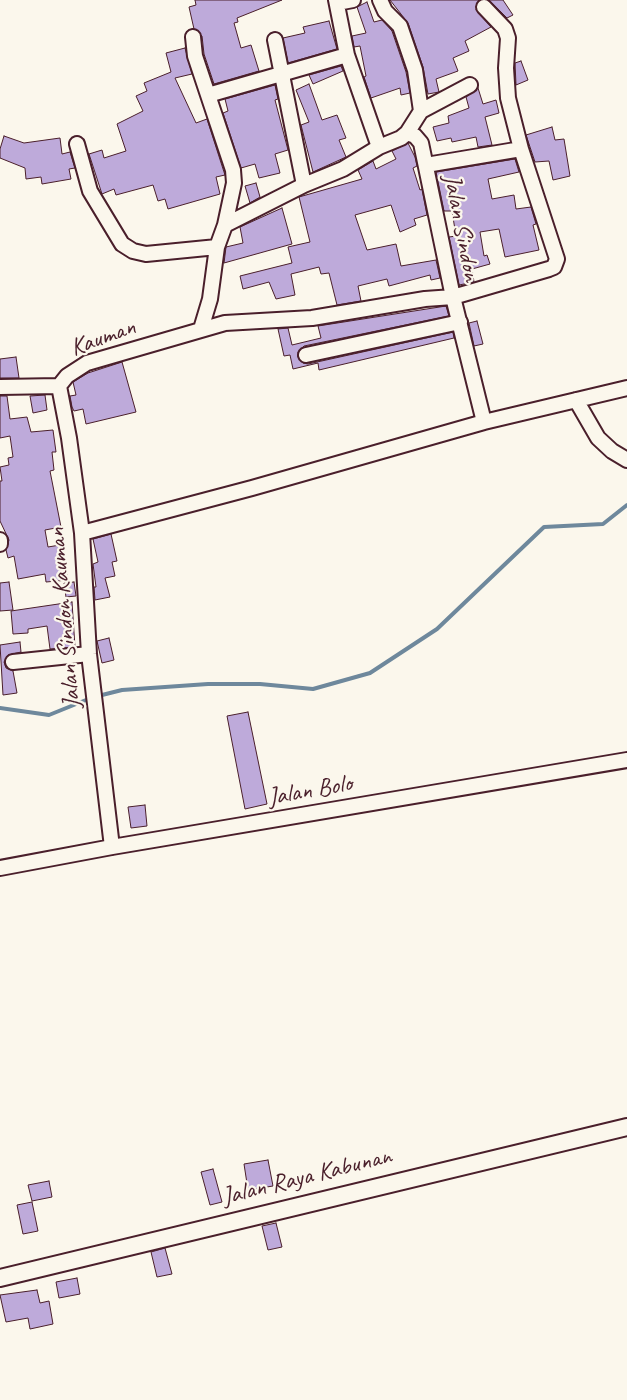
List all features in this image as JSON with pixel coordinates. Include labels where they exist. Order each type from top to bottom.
[{"type":"street","points":[[353,0],[336,1],[347,55],[379,147]]},
{"type":"street","points":[[380,0],[385,12],[400,26],[406,41],[416,78],[421,111]]},
{"type":"street","points":[[484,7],[505,29],[508,38],[506,86],[521,149],[556,254],[556,264],[549,269],[453,297],[484,422]]},
{"type":"street","points":[[193,37],[195,56],[232,170],[234,183],[225,225],[217,247],[210,299],[201,329]]},
{"type":"street","points":[[275,40],[304,185]]},
{"type":"street","points":[[208,95],[347,55]]},
{"type":"street","points":[[225,225],[304,185],[343,169],[379,147],[401,138],[408,133],[421,111],[470,85]]},
{"type":"street","name":"Jalan Sindon","points":[[225,323],[312,318],[432,298],[453,297],[419,139],[408,133]]},
{"type":"street","points":[[77,144],[90,191],[122,244],[133,251],[146,254],[217,247]]},
{"type":"street","points":[[426,165],[521,149]]},
{"type":"street","points":[[210,299],[225,323]]},
{"type":"street","points":[[306,355],[460,322]]},
{"type":"street","name":"Kauman","points":[[0,388],[59,386],[67,376],[87,363],[225,323]]},
{"type":"street","name":"Jalan Sindon Kauman","points":[[59,386],[69,438],[82,533],[89,654],[112,847]]},
{"type":"street","points":[[82,533],[252,488],[484,422],[627,388]]},
{"type":"street","points":[[576,400],[598,438],[616,454],[627,460]]},
{"type":"street","points":[[13,662],[89,654]]},
{"type":"street","name":"Jalan Bolo","points":[[0,868],[112,847],[627,760]]},
{"type":"street","name":"Jalan Raya Kabunan","points":[[0,1278],[627,1128]]},
{"type":"building","points":[[195,0],[282,0],[237,18],[238,22],[234,23],[241,48],[251,45],[259,71],[214,84],[204,54],[202,36],[194,29],[189,7],[196,5]]},
{"type":"building","points":[[390,0],[479,0],[476,10],[491,27],[465,41],[469,51],[453,58],[458,71],[436,79],[439,92],[428,94],[423,67],[408,23]]},
{"type":"building","points":[[489,0],[503,0],[513,15],[507,18]]},
{"type":"building","points":[[367,2],[374,22],[382,20],[392,31],[406,72],[410,93],[401,95],[400,88],[371,98],[364,77],[366,76],[360,46],[354,47],[352,36],[366,33],[357,7]]},
{"type":"building","points":[[329,21],[337,49],[288,63],[283,38],[305,33],[303,27]]},
{"type":"building","points":[[185,48],[192,74],[175,78],[196,123],[207,119],[225,175],[216,177],[220,194],[168,209],[165,199],[158,201],[153,185],[116,195],[114,189],[102,194],[89,154],[102,150],[104,158],[126,151],[117,124],[143,111],[136,96],[147,91],[144,83],[171,72],[166,53]]},
{"type":"building","points":[[521,61],[528,80],[516,85],[515,63]]},
{"type":"building","points":[[341,66],[343,71],[313,84],[309,75]]},
{"type":"building","points":[[309,84],[322,120],[337,115],[346,138],[339,140],[346,157],[313,172],[301,125],[309,122],[296,90]]},
{"type":"building","points":[[275,85],[278,99],[275,100],[288,150],[275,154],[280,173],[259,178],[255,164],[241,168],[223,113],[228,111],[225,99]]},
{"type":"building","points":[[478,88],[483,104],[496,100],[499,113],[485,117],[492,145],[478,147],[476,137],[452,142],[451,138],[437,141],[433,127],[449,123],[448,116],[469,108],[466,97]]},
{"type":"building","points":[[552,127],[555,140],[564,139],[570,176],[553,180],[549,161],[535,162],[526,135]]},
{"type":"building","points":[[4,136],[24,143],[60,138],[62,154],[70,152],[75,168],[69,169],[71,179],[42,184],[41,177],[26,179],[25,168],[0,158],[0,149]]},
{"type":"building","points":[[408,143],[415,157],[417,166],[413,168],[420,190],[422,189],[427,215],[414,219],[416,225],[400,232],[391,205],[355,215],[367,250],[396,244],[401,266],[436,260],[440,278],[431,280],[430,275],[389,286],[387,279],[358,286],[361,301],[337,305],[329,273],[321,274],[319,267],[291,274],[295,295],[276,299],[269,282],[243,289],[240,276],[292,263],[288,247],[310,242],[299,197],[362,179],[358,170],[373,161],[376,169],[396,159],[392,151]]},
{"type":"building","points":[[515,159],[519,172],[488,179],[492,199],[514,195],[516,209],[531,207],[536,224],[533,225],[539,250],[505,257],[499,229],[480,232],[484,256],[487,255],[490,264],[472,269],[474,282],[459,285],[449,237],[456,236],[452,211],[444,211],[436,172]]},
{"type":"building","points":[[256,183],[260,197],[250,203],[245,186]]},
{"type":"building","points":[[282,208],[292,244],[224,263],[226,247],[243,243],[240,227]]},
{"type":"building","points":[[446,306],[449,316],[304,346],[298,352],[298,357],[303,363],[308,364],[453,332],[454,338],[319,370],[318,363],[293,369],[290,355],[284,356],[278,329],[288,328],[292,345],[321,338],[318,326]]},
{"type":"building","points":[[477,321],[483,344],[474,346],[469,323]]},
{"type":"building","points":[[16,357],[19,378],[0,378],[0,359]]},
{"type":"building","points":[[122,362],[136,412],[86,424],[83,409],[74,411],[72,407],[70,396],[76,395],[73,382],[88,373]]},
{"type":"building","points":[[45,395],[47,410],[33,413],[30,396]]},
{"type":"building","points":[[0,396],[7,396],[10,419],[27,417],[31,432],[53,430],[56,452],[52,452],[54,470],[50,471],[61,527],[45,530],[48,547],[60,545],[68,580],[46,582],[45,574],[18,579],[14,556],[8,558],[6,550],[9,540],[0,521],[0,481],[2,481],[0,467],[9,465],[8,458],[13,457],[10,436],[0,438]]},
{"type":"building","points":[[111,534],[117,561],[112,562],[115,576],[105,578],[110,597],[95,600],[94,587],[96,587],[93,564],[98,562],[93,539]]},
{"type":"building","points":[[9,582],[13,610],[0,611],[0,583]]},
{"type":"building","points":[[74,582],[76,596],[66,597],[64,583]]},
{"type":"building","points":[[72,602],[75,647],[50,649],[47,626],[28,629],[28,633],[13,634],[11,611]]},
{"type":"building","points":[[109,638],[114,660],[102,663],[97,641]]},
{"type":"building","points":[[20,642],[21,652],[8,655],[4,662],[6,668],[13,671],[17,693],[3,695],[0,645]]},
{"type":"building","points":[[248,712],[267,804],[245,809],[227,716]]},
{"type":"building","points":[[145,805],[147,826],[131,828],[128,807]]},
{"type":"building","points":[[268,1160],[273,1186],[248,1190],[244,1164]]},
{"type":"building","points":[[213,1169],[222,1202],[210,1205],[201,1172]]},
{"type":"building","points":[[49,1181],[52,1197],[32,1201],[28,1185]]},
{"type":"building","points":[[32,1202],[38,1231],[23,1234],[17,1205]]},
{"type":"building","points":[[276,1223],[282,1247],[268,1250],[262,1226]]},
{"type":"building","points":[[165,1248],[172,1274],[157,1277],[151,1252]]},
{"type":"building","points":[[77,1278],[80,1294],[59,1298],[56,1282]]},
{"type":"building","points":[[37,1290],[40,1303],[49,1301],[53,1324],[30,1329],[28,1318],[6,1322],[0,1295]]},
{"type":"waterway","points":[[98,696],[122,690],[208,684],[260,684],[313,689],[370,673],[437,629],[544,527],[603,524],[627,505]]},
{"type":"waterway","points":[[0,708],[49,715],[91,698]]}]
